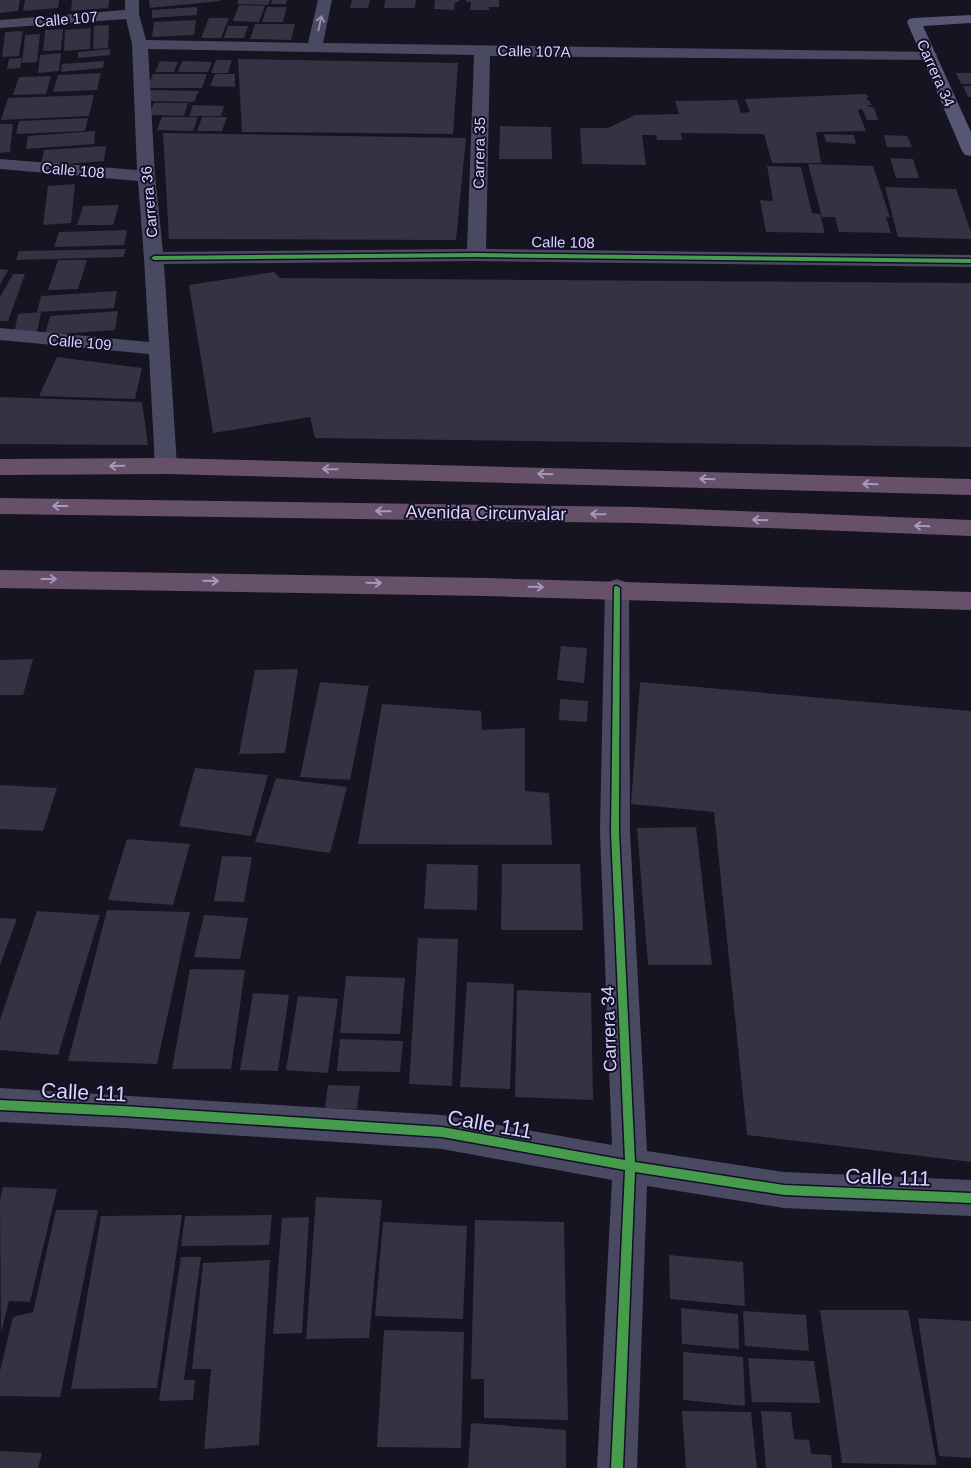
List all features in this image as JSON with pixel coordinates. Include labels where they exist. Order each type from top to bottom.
[{"type":"highway","points":[[0,467],[166,466],[971,486]]},
{"type":"highway","name":"Avenida Circunvalar","points":[[0,506],[638,515],[971,528]]},
{"type":"highway","points":[[0,579],[196,580],[617,588],[971,601]]},
{"type":"street","points":[[315,46],[325,0]]},
{"type":"street","name":"Calle 107","points":[[0,24],[132,7]]},
{"type":"street","name":"Carrera 36","points":[[132,7],[140,44],[146,176],[154,258],[166,466]]},
{"type":"street","name":"Carrera 34","points":[[971,19],[914,22],[971,151]]},
{"type":"street","name":"Calle 107A","points":[[140,44],[315,46],[482,51],[929,55]]},
{"type":"street","name":"Carrera 35","points":[[476,255],[482,51]]},
{"type":"street","name":"Calle 108","points":[[0,164],[146,176]]},
{"type":"street","name":"Calle 108","points":[[154,258],[476,255],[971,261]]},
{"type":"street","name":"Calle 109","points":[[0,334],[160,349]]},
{"type":"street","name":"Carrera 34","points":[[617,588],[615,832],[630,1166],[617,1468]]},
{"type":"street","name":"Calle 111","points":[[0,1105],[123,1111],[442,1132],[630,1166],[784,1190],[971,1198]]},
{"type":"building","points":[[0,0],[20,0],[18,11],[0,13]]},
{"type":"building","points":[[25,0],[59,0],[58,8],[23,11]]},
{"type":"building","points":[[72,0],[109,0],[108,8],[71,11]]},
{"type":"building","points":[[149,0],[220,0],[220,1],[150,8]]},
{"type":"building","points":[[238,0],[270,0],[268,5],[237,4]]},
{"type":"building","points":[[272,0],[287,0],[286,4],[271,4]]},
{"type":"building","points":[[352,0],[370,0],[368,8],[350,8]]},
{"type":"building","points":[[385,0],[416,0],[415,8],[384,8]]},
{"type":"building","points":[[435,0],[459,0],[459,2],[455,2],[454,10],[434,9]]},
{"type":"building","points":[[466,0],[499,0],[499,7],[489,7],[489,10],[470,10],[471,2],[466,2]]},
{"type":"building","points":[[239,5],[265,6],[259,22],[233,21]]},
{"type":"building","points":[[197,7],[197,15],[152,18],[152,10]]},
{"type":"building","points":[[267,7],[287,7],[283,22],[262,22]]},
{"type":"building","points":[[209,18],[229,18],[221,38],[201,38]]},
{"type":"building","points":[[196,20],[194,35],[152,37],[154,22]]},
{"type":"building","points":[[255,24],[295,24],[291,40],[250,39]]},
{"type":"building","points":[[109,25],[108,48],[93,49],[94,26]]},
{"type":"building","points":[[228,26],[248,26],[244,38],[224,38]]},
{"type":"building","points":[[91,28],[90,49],[64,51],[65,30]]},
{"type":"building","points":[[63,29],[61,50],[43,51],[45,30]]},
{"type":"building","points":[[23,31],[19,56],[2,57],[5,32]]},
{"type":"building","points":[[40,34],[37,62],[22,63],[25,35]]},
{"type":"building","points":[[110,49],[110,55],[78,58],[78,52]]},
{"type":"building","points":[[61,53],[59,71],[38,73],[40,55]]},
{"type":"building","points":[[22,58],[20,68],[7,69],[9,59]]},
{"type":"building","points":[[238,59],[458,63],[453,134],[242,132]]},
{"type":"building","points":[[216,60],[232,60],[228,73],[211,73]]},
{"type":"building","points":[[104,61],[103,68],[61,72],[62,64]]},
{"type":"building","points":[[160,61],[178,62],[174,72],[155,72]]},
{"type":"building","points":[[182,61],[212,62],[208,72],[178,72]]},
{"type":"building","points":[[101,73],[97,90],[53,92],[58,75]]},
{"type":"building","points":[[956,73],[971,73],[971,84],[961,84]]},
{"type":"building","points":[[153,74],[207,74],[202,88],[147,88]]},
{"type":"building","points":[[215,74],[235,74],[235,87],[210,86]]},
{"type":"building","points":[[51,76],[46,94],[13,95],[19,77]]},
{"type":"building","points":[[963,86],[971,86],[971,97],[968,97]]},
{"type":"building","points":[[150,90],[199,91],[194,102],[145,101]]},
{"type":"building","points":[[866,94],[869,97],[866,98],[872,105],[865,105],[874,108],[878,120],[867,120],[862,109],[858,110],[866,131],[816,132],[821,163],[772,163],[764,134],[681,133],[682,140],[657,140],[656,135],[642,135],[646,165],[582,164],[580,128],[608,128],[635,115],[679,114],[675,101],[737,100],[741,113],[750,112],[745,99]]},
{"type":"building","points":[[94,95],[89,116],[1,120],[8,98]]},
{"type":"building","points":[[154,103],[188,103],[184,116],[149,115]]},
{"type":"building","points":[[193,105],[224,106],[221,116],[189,116]]},
{"type":"building","points":[[162,117],[198,117],[193,131],[157,130]]},
{"type":"building","points":[[202,117],[227,117],[222,131],[197,131]]},
{"type":"building","points":[[88,118],[85,131],[16,134],[19,121]]},
{"type":"building","points":[[0,124],[13,124],[10,152],[0,153]]},
{"type":"building","points":[[500,126],[551,127],[552,159],[499,159]]},
{"type":"building","points":[[95,131],[94,144],[26,149],[28,136]]},
{"type":"building","points":[[163,133],[466,138],[456,240],[169,239]]},
{"type":"building","points":[[824,134],[854,135],[856,144],[826,142]]},
{"type":"building","points":[[884,135],[907,136],[912,147],[887,147]]},
{"type":"building","points":[[106,146],[104,161],[41,166],[44,150]]},
{"type":"building","points":[[890,158],[913,159],[919,178],[896,178]]},
{"type":"building","points":[[808,164],[873,166],[890,217],[886,217],[891,233],[839,232],[835,217],[822,217]]},
{"type":"building","points":[[767,166],[801,167],[812,213],[820,214],[825,233],[766,232],[760,200],[773,201]]},
{"type":"building","points":[[75,184],[71,223],[43,225],[48,186]]},
{"type":"building","points":[[885,187],[956,189],[971,232],[971,239],[898,237]]},
{"type":"building","points":[[119,205],[113,225],[77,225],[83,206]]},
{"type":"building","points":[[127,230],[124,245],[54,247],[59,232]]},
{"type":"building","points":[[126,249],[123,257],[16,260],[19,251]]},
{"type":"building","points":[[58,260],[87,260],[78,289],[48,290]]},
{"type":"building","points":[[0,269],[8,270],[0,285]]},
{"type":"building","points":[[274,272],[280,278],[971,283],[971,447],[315,438],[310,417],[213,433],[189,285]]},
{"type":"building","points":[[13,274],[25,274],[8,321],[0,321],[0,297]]},
{"type":"building","points":[[117,291],[114,308],[37,312],[41,296]]},
{"type":"building","points":[[118,311],[115,330],[45,335],[50,316]]},
{"type":"building","points":[[41,312],[37,332],[14,334],[18,314]]},
{"type":"building","points":[[57,357],[142,368],[135,399],[39,396]]},
{"type":"building","points":[[0,397],[142,402],[148,445],[0,444]]},
{"type":"building","points":[[561,646],[587,648],[584,683],[557,680]]},
{"type":"building","points":[[33,659],[23,695],[0,695],[0,660]]},
{"type":"building","points":[[298,669],[285,753],[239,754],[255,670]]},
{"type":"building","points":[[320,682],[369,686],[350,780],[300,777]]},
{"type":"building","points":[[640,682],[971,711],[971,1162],[747,1135],[714,812],[631,804]]},
{"type":"building","points":[[560,699],[588,701],[587,722],[559,720]]},
{"type":"building","points":[[382,704],[481,711],[482,730],[525,728],[525,791],[549,793],[552,845],[358,844]]},
{"type":"building","points":[[195,768],[268,775],[251,836],[179,826]]},
{"type":"building","points":[[276,778],[347,787],[330,853],[255,842]]},
{"type":"building","points":[[0,785],[57,788],[43,831],[0,829]]},
{"type":"building","points":[[696,827],[712,965],[648,965],[637,828]]},
{"type":"building","points":[[127,839],[190,844],[173,905],[108,900]]},
{"type":"building","points":[[222,856],[252,857],[244,902],[214,901]]},
{"type":"building","points":[[427,864],[478,865],[477,910],[424,909]]},
{"type":"building","points":[[502,864],[580,864],[583,930],[501,930]]},
{"type":"building","points":[[107,910],[190,912],[157,1064],[68,1061]]},
{"type":"building","points":[[37,911],[100,915],[58,1055],[0,1050],[0,1020]]},
{"type":"building","points":[[204,915],[248,918],[240,959],[194,957]]},
{"type":"building","points":[[0,918],[17,919],[0,965]]},
{"type":"building","points":[[418,938],[458,939],[452,1086],[409,1084]]},
{"type":"building","points":[[190,969],[245,970],[231,1069],[172,1069]]},
{"type":"building","points":[[346,976],[405,978],[400,1034],[340,1033]]},
{"type":"building","points":[[467,982],[514,984],[510,1089],[460,1087]]},
{"type":"building","points":[[517,990],[591,993],[593,1100],[515,1097]]},
{"type":"building","points":[[253,993],[289,995],[278,1071],[240,1070]]},
{"type":"building","points":[[298,996],[338,999],[328,1073],[286,1070]]},
{"type":"building","points":[[340,1039],[403,1041],[400,1072],[337,1071]]},
{"type":"building","points":[[328,1085],[360,1086],[357,1109],[325,1108]]},
{"type":"building","points":[[3,1187],[57,1189],[30,1302],[9,1301],[1,1333],[0,1200]]},
{"type":"building","points":[[316,1197],[382,1200],[369,1338],[306,1339]]},
{"type":"building","points":[[56,1210],[98,1210],[60,1397],[0,1396],[0,1371],[13,1317],[33,1312]]},
{"type":"building","points":[[182,1215],[157,1388],[71,1389],[101,1216]]},
{"type":"building","points":[[272,1215],[269,1245],[181,1246],[185,1216]]},
{"type":"building","points":[[309,1217],[302,1333],[273,1334],[282,1218]]},
{"type":"building","points":[[475,1220],[564,1222],[568,1420],[484,1418],[484,1379],[471,1379]]},
{"type":"building","points":[[383,1222],[467,1226],[463,1319],[375,1316]]},
{"type":"building","points":[[669,1255],[743,1262],[745,1306],[670,1299]]},
{"type":"building","points":[[181,1257],[201,1257],[184,1380],[195,1380],[193,1400],[159,1401]]},
{"type":"building","points":[[270,1260],[259,1445],[204,1449],[211,1369],[192,1369],[203,1263]]},
{"type":"building","points":[[681,1308],[738,1314],[739,1349],[682,1344]]},
{"type":"building","points":[[820,1310],[908,1310],[937,1465],[842,1463]]},
{"type":"building","points":[[743,1311],[806,1315],[809,1351],[745,1346]]},
{"type":"building","points":[[918,1318],[971,1321],[971,1458],[939,1456]]},
{"type":"building","points":[[384,1330],[464,1332],[461,1448],[377,1447]]},
{"type":"building","points":[[683,1352],[743,1357],[745,1406],[683,1400]]},
{"type":"building","points":[[748,1358],[814,1361],[820,1403],[752,1402]]},
{"type":"building","points":[[682,1411],[751,1412],[757,1468],[686,1468]]},
{"type":"building","points":[[761,1411],[791,1412],[794,1439],[809,1440],[811,1454],[831,1455],[832,1468],[766,1468]]},
{"type":"building","points":[[471,1423],[566,1430],[566,1468],[468,1468]]},
{"type":"building","points":[[0,1451],[42,1453],[38,1468],[0,1468]]},
{"type":"cycle path","points":[[154,258],[476,255],[971,261]]},
{"type":"cycle path","points":[[617,588],[615,832],[630,1166],[617,1468]]},
{"type":"cycle path","points":[[0,1105],[123,1111],[442,1132],[630,1166],[784,1190],[971,1198]]}]
